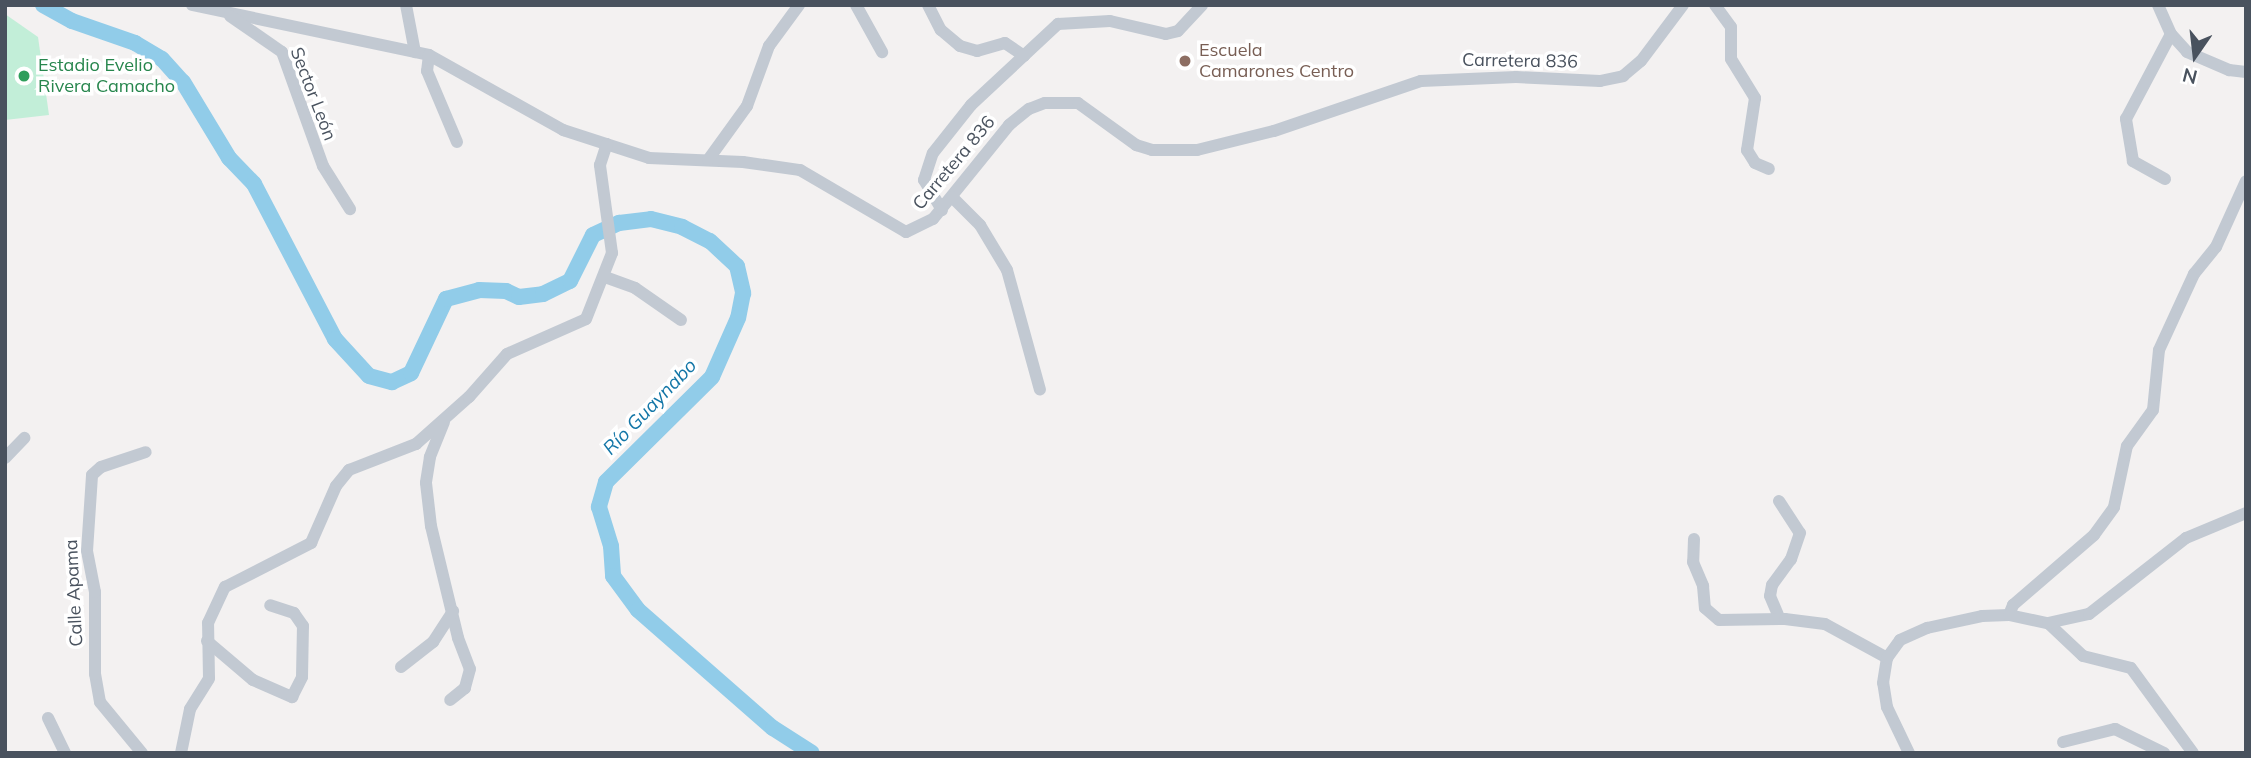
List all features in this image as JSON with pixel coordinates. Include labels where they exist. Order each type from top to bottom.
[{"type":"street","name":"Carretera 836","points":[[192,5],[429,55],[563,130],[649,158],[708,160],[816,175],[905,232],[923,226],[942,210],[1009,125],[1029,109],[1045,103],[1078,103],[1136,145],[1152,150],[1197,150],[1273,131],[1421,81],[1516,77],[1600,81],[1623,76],[1683,5]]},
{"type":"street","points":[[406,5],[415,52]]},
{"type":"street","points":[[708,160],[747,106],[769,46],[799,5]]},
{"type":"street","points":[[856,5],[882,52]]},
{"type":"street","points":[[928,5],[941,30],[960,46],[977,51],[1005,43],[1024,55]]},
{"type":"street","points":[[942,210],[924,180],[933,153],[971,105],[1058,24],[1071,20],[1110,21],[1166,34],[1178,32],[1202,5]]},
{"type":"street","points":[[1715,5],[1731,27],[1731,59],[1755,98],[1747,150],[1755,163],[1769,169]]},
{"type":"street","points":[[2158,5],[2171,34],[2187,52],[2229,70],[2246,72]]},
{"type":"street","name":"Sector León","points":[[223,12],[282,52],[323,166],[350,209]]},
{"type":"street","points":[[2165,178],[2133,161],[2126,120],[2171,34]]},
{"type":"street","points":[[429,55],[427,71],[457,142]]},
{"type":"street","points":[[181,753],[190,709],[209,678],[208,623],[225,587],[311,543],[336,486],[349,470],[416,444],[445,418],[506,354],[586,319],[605,277],[612,253],[600,162],[607,144]]},
{"type":"street","points":[[2008,615],[2013,605],[2094,535],[2114,508],[2127,446],[2153,410],[2160,350],[2194,274],[2216,247],[2246,181]]},
{"type":"street","points":[[952,197],[980,225],[1007,270],[1040,390]]},
{"type":"street","points":[[605,277],[635,288],[681,320]]},
{"type":"street","points":[[445,418],[430,457],[426,482],[431,526],[470,669],[465,688],[450,700]]},
{"type":"street","points":[[5,458],[24,438]]},
{"type":"street","name":"Calle Apama","points":[[142,753],[100,702],[95,674],[95,592],[87,551],[92,475],[101,467],[146,452]]},
{"type":"street","points":[[1779,502],[1800,533],[1791,559],[1772,585],[1770,596],[1780,619]]},
{"type":"street","points":[[1909,753],[1887,707],[1883,683],[1887,658],[1900,640],[1927,628],[1982,616],[2008,615],[2048,623],[2090,614],[2186,538],[2246,513]]},
{"type":"street","points":[[1694,539],[1693,562],[1703,586],[1705,608],[1719,620],[1780,619],[1825,624],[1887,658]]},
{"type":"street","points":[[207,641],[253,680],[292,697],[302,677],[303,626],[294,613],[270,605]]},
{"type":"street","points":[[401,667],[433,642],[453,611]]},
{"type":"street","points":[[2048,623],[2083,656],[2131,668],[2193,753]]},
{"type":"street","points":[[48,718],[65,753]]},
{"type":"street","points":[[2063,742],[2115,729],[2164,753]]},
{"type":"green space","name":"Estadio Evelio Rivera Camacho","points":[[5,14],[38,37],[49,115],[5,120]]},
{"type":"waterway","name":"Río Guaynabo","points":[[43,5],[72,21],[135,43],[162,59],[183,82],[229,158],[254,184],[335,339],[369,376],[392,382],[411,373],[446,299],[479,290],[506,291],[519,297],[543,294],[570,281],[593,235],[619,223],[651,219],[682,227],[710,241],[737,266],[743,293],[738,318],[712,377],[606,482],[599,507],[611,546],[613,576],[638,610],[773,728],[812,753]]},
{"type":"place","name":"Escuela Camarones Centro","points":[[1185,61]]},
{"type":"place","name":"Estadio Evelio Rivera Camacho","points":[[24,76]]}]
